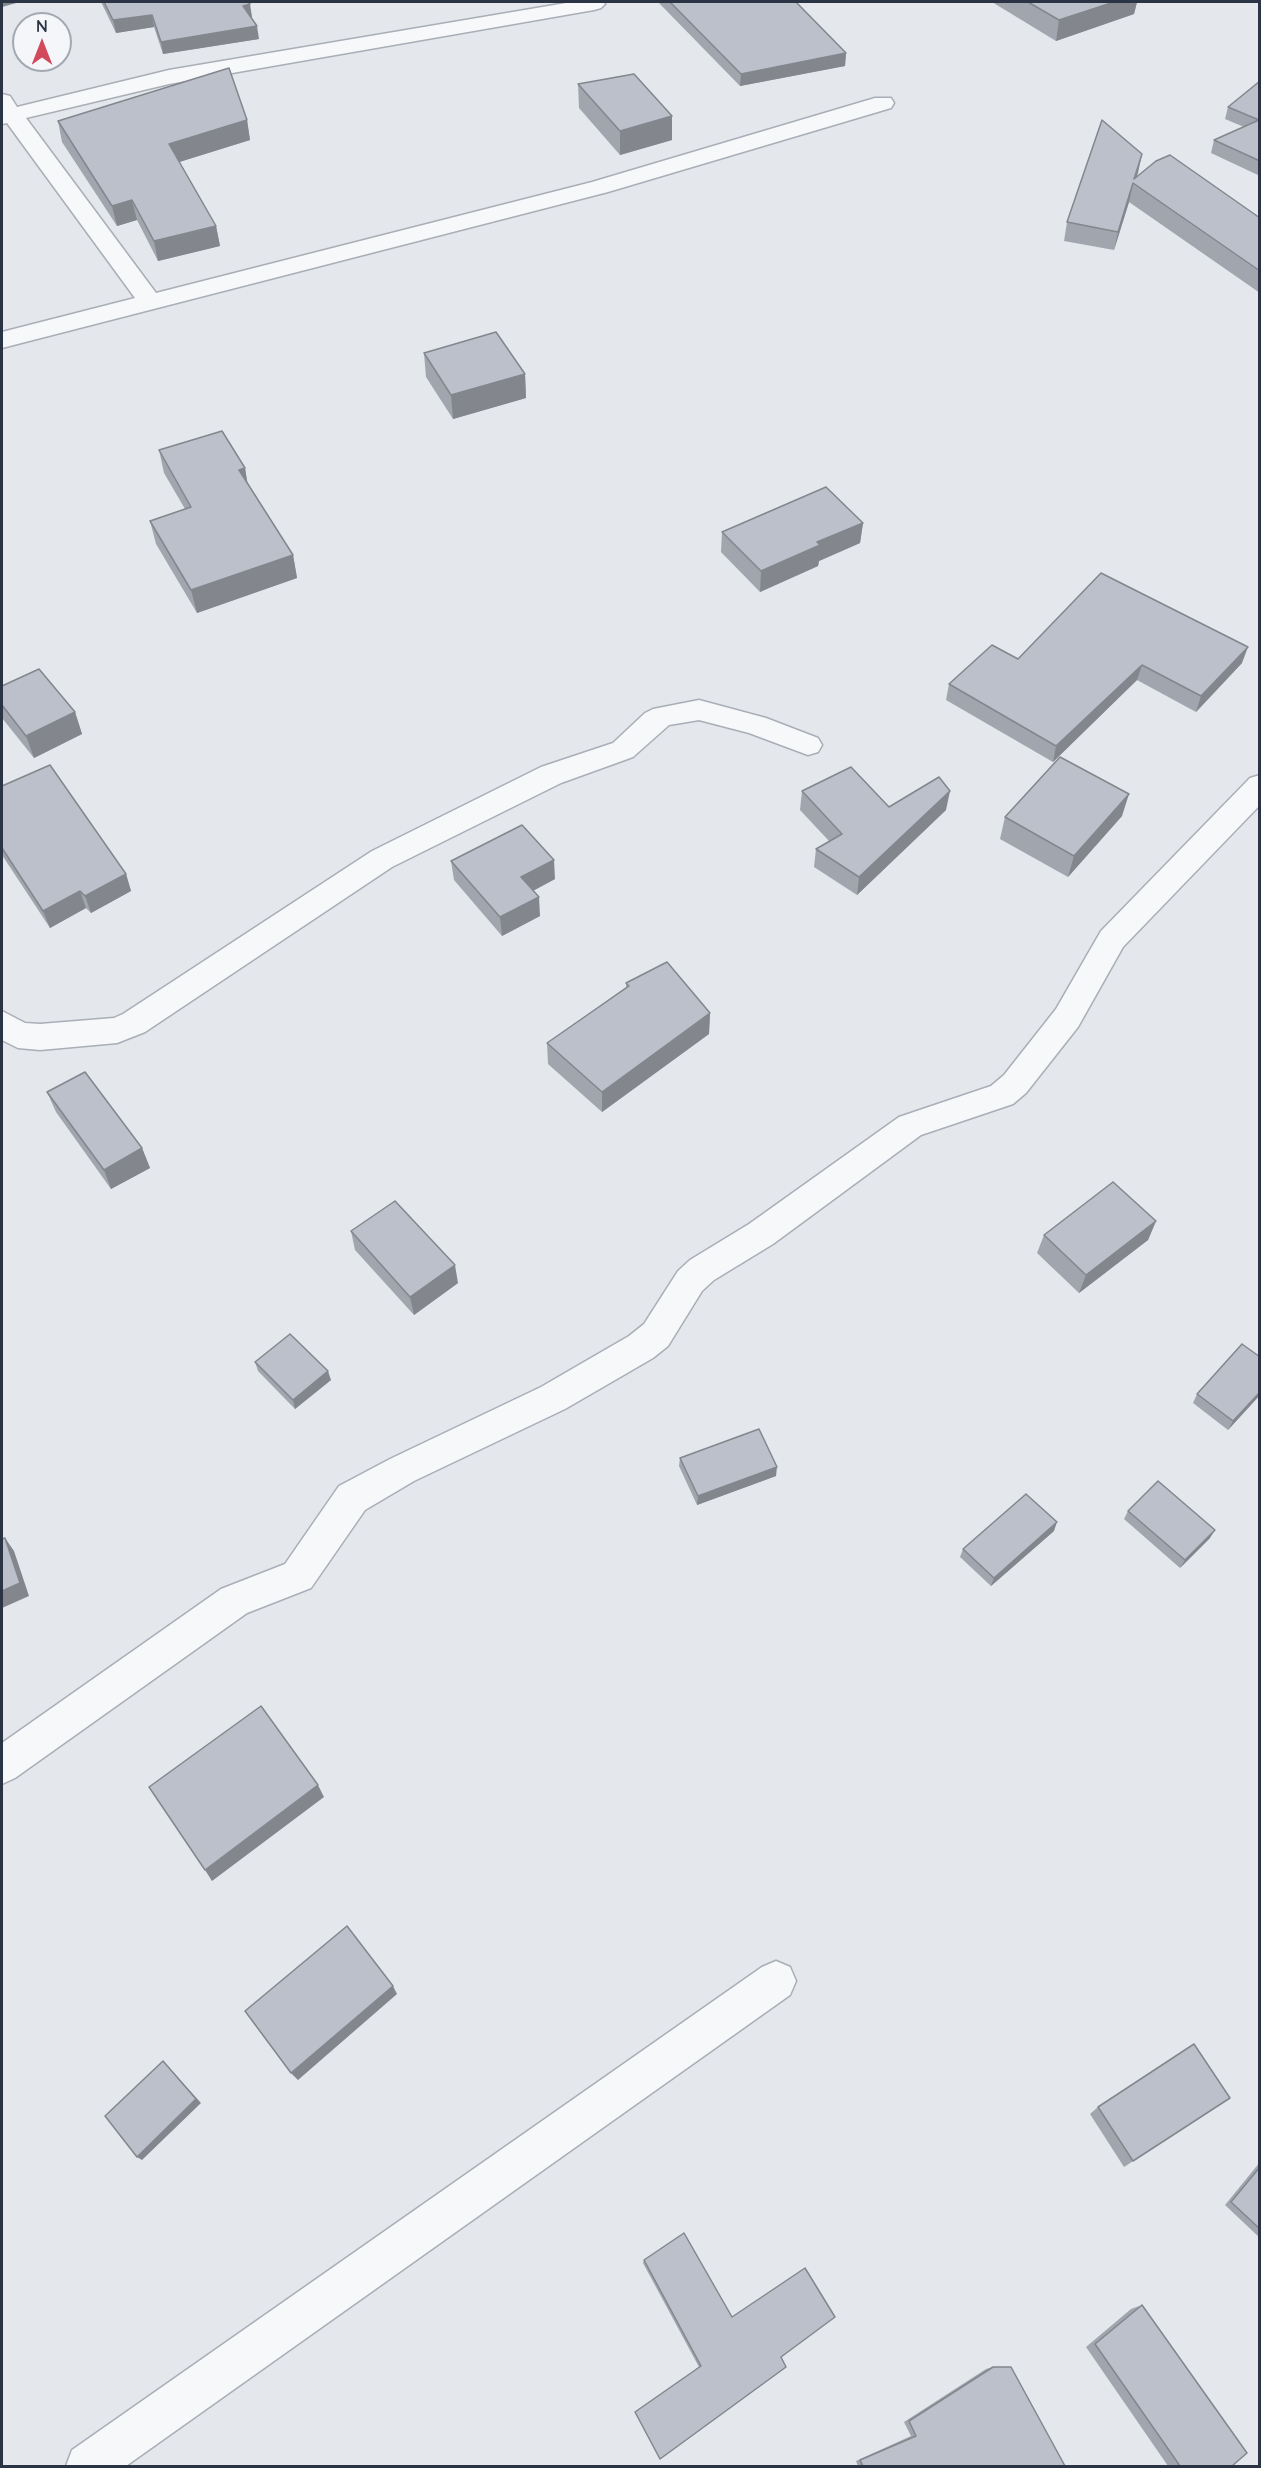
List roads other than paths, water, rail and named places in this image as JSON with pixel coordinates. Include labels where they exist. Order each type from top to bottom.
[{"type":"street","points":[[150,302],[5,110],[169,77],[594,4]]},
{"type":"street","points":[[2,340],[600,187],[883,103]]},
{"type":"street","points":[[2,1023],[18,1035],[40,1037],[117,1029],[134,1023],[382,859],[551,775],[623,750],[655,720],[663,716],[699,710],[756,725],[808,745]]},
{"type":"street","points":[[2,1765],[234,1601],[298,1576],[308,1565],[352,1498],[402,1470],[553,1398],[641,1347],[656,1335],[690,1281],[702,1270],[761,1234],[904,1129],[1002,1095],[1015,1084],[1066,1018],[1112,939],[1260,786]]},
{"type":"street","points":[[88,2466],[776,1981]]}]
